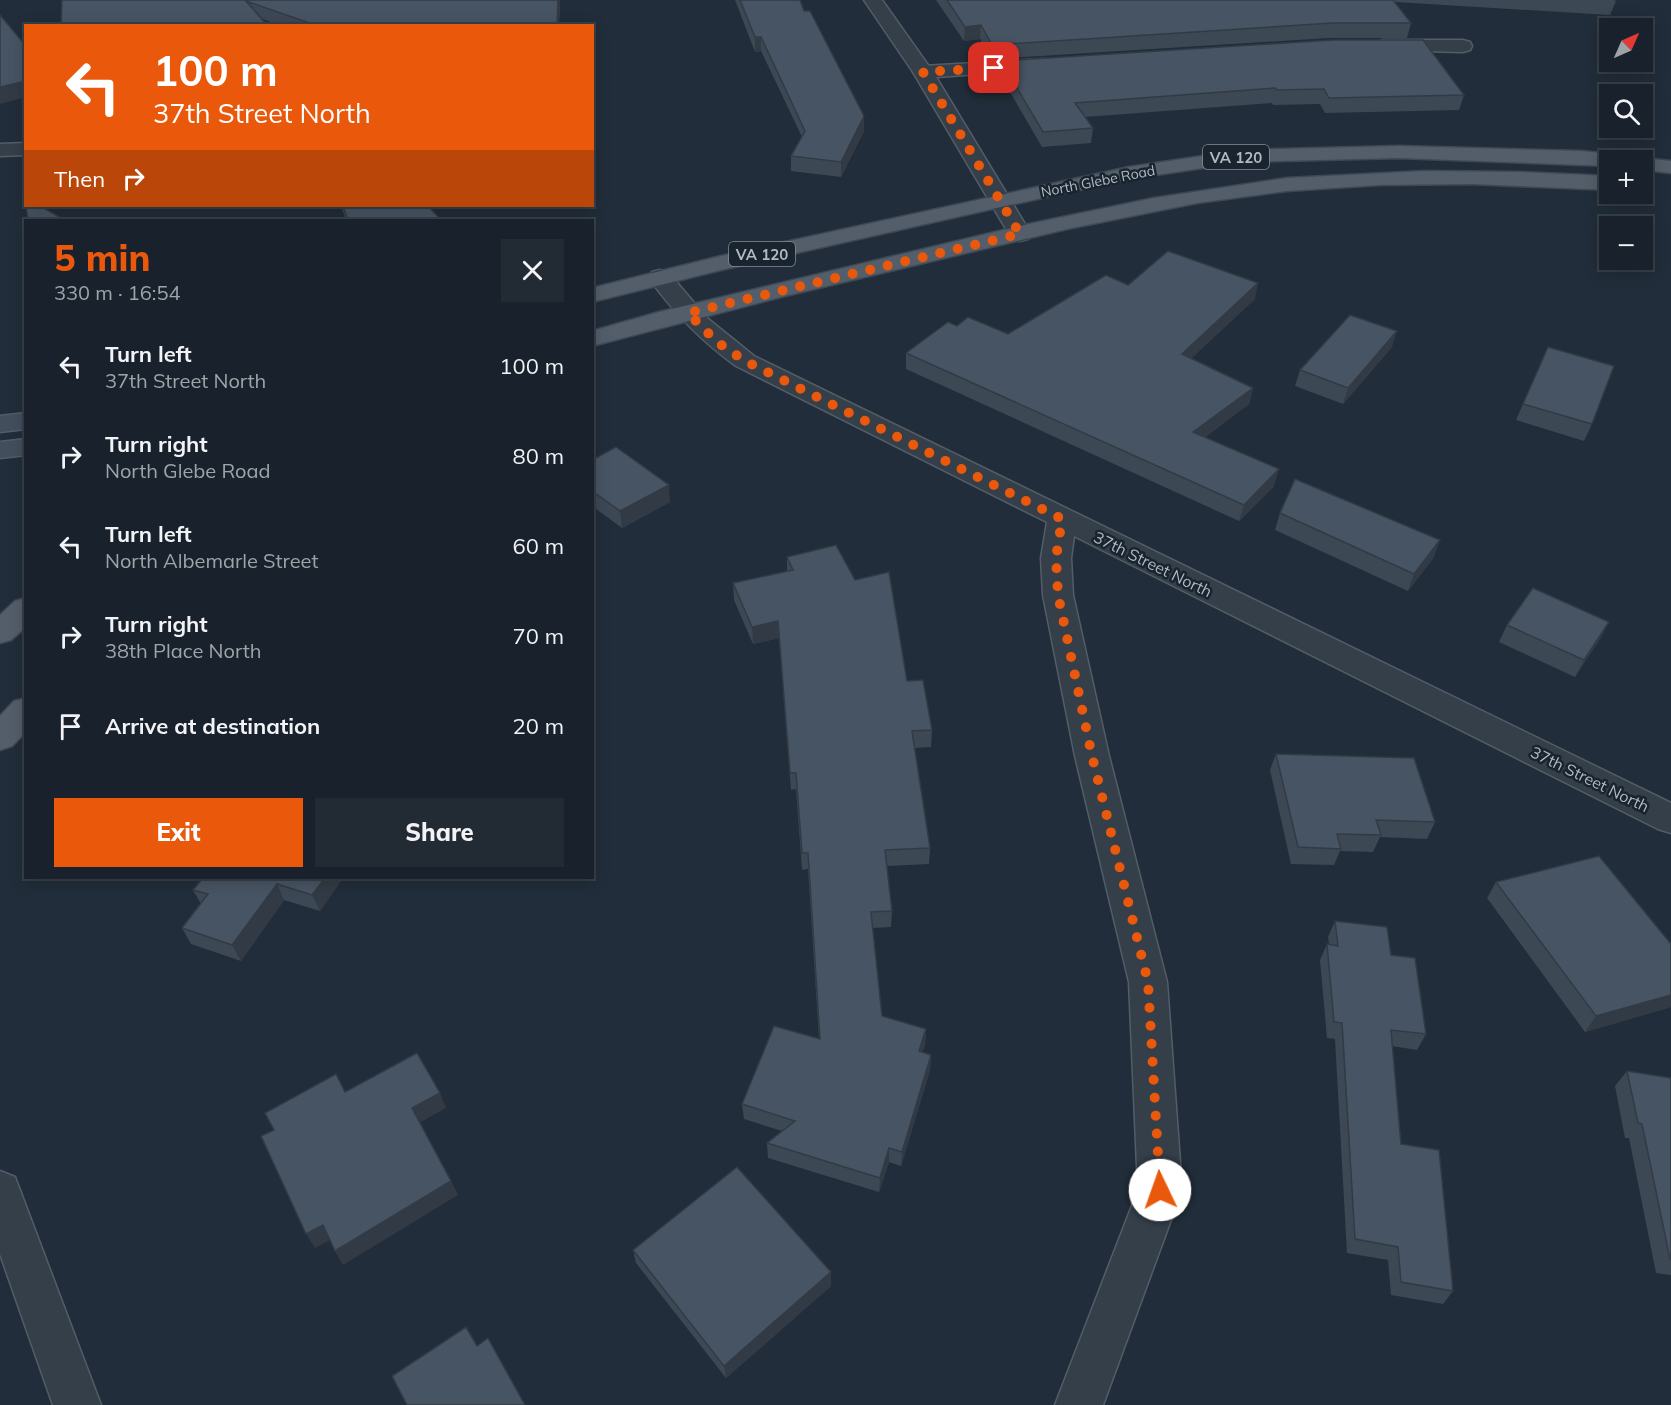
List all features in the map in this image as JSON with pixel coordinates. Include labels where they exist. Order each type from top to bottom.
[{"type":"main road","name":"North Glebe Road","points":[[594,294],[660,277],[1001,200],[1129,173],[1243,156],[1399,152],[1599,159]]},
{"type":"main road","points":[[1653,165],[1671,167]]},
{"type":"main road","name":"VA 120","points":[[594,338],[688,313],[1020,234],[1137,208],[1241,190],[1361,179],[1477,177],[1599,183]]},
{"type":"main road","points":[[0,424],[24,421]]},
{"type":"main road","points":[[0,450],[24,447]]},
{"type":"main road","points":[[0,632],[24,611]]},
{"type":"main road","points":[[0,737],[24,712]]},
{"type":"street","points":[[873,0],[923,72],[1020,234]]},
{"type":"street","points":[[1363,46],[1463,46]]},
{"type":"street","points":[[923,72],[1060,64]]},
{"type":"street","points":[[0,150],[24,149]]},
{"type":"street","name":"37th Street North","points":[[660,277],[688,313],[717,342],[745,361],[1671,819]]},
{"type":"street","points":[[1062,519],[1056,558],[1058,595],[1092,756],[1148,982],[1160,1190],[1079,1405]]},
{"type":"street","points":[[0,1192],[77,1405]]},
{"type":"building","points":[[62,0],[558,0],[557,24],[312,24],[246,1],[266,24],[61,24]]},
{"type":"building","points":[[740,0],[800,0],[804,11],[810,11],[864,116],[841,162],[791,156],[805,131],[761,37],[755,37]]},
{"type":"building","points":[[947,0],[1393,0],[1411,23],[1332,23],[992,45],[981,25],[965,27]]},
{"type":"building","points":[[0,15],[24,44],[24,81],[0,87]]},
{"type":"building","points":[[1333,40],[1423,40],[1464,95],[1329,98],[1324,89],[1277,90],[1275,88],[1075,103],[1093,128],[1043,132],[1001,61]]},
{"type":"building","points":[[26,207],[42,207],[63,219],[28,219]]},
{"type":"building","points":[[343,207],[429,207],[440,219],[348,219]]},
{"type":"building","points":[[1168,251],[1258,283],[1182,354],[1253,388],[1193,432],[1279,469],[1244,505],[906,353],[948,322],[957,326],[968,317],[1008,334],[1106,275],[1128,285]]},
{"type":"building","points":[[1350,315],[1397,331],[1348,388],[1300,370]]},
{"type":"building","points":[[1548,347],[1614,366],[1592,424],[1523,404]]},
{"type":"building","points":[[616,447],[669,485],[620,511],[594,492],[594,459]]},
{"type":"building","points":[[1295,479],[1440,540],[1414,574],[1280,513]]},
{"type":"building","points":[[836,545],[855,580],[889,572],[907,681],[923,680],[932,730],[912,731],[930,848],[885,850],[892,911],[871,912],[882,1016],[926,1029],[919,1051],[931,1055],[902,1152],[889,1148],[880,1178],[767,1143],[795,1121],[742,1104],[774,1026],[820,1039],[808,853],[802,853],[796,773],[790,773],[778,621],[752,627],[733,583],[793,570],[787,557]]},
{"type":"building","points":[[1533,588],[1609,622],[1584,660],[1507,625]]},
{"type":"building","points":[[1276,754],[1414,758],[1435,822],[1376,820],[1381,835],[1337,834],[1341,849],[1298,847]]},
{"type":"building","points":[[1599,856],[1671,944],[1671,995],[1596,1016],[1496,882]]},
{"type":"building","points":[[202,879],[324,879],[312,895],[277,884],[232,945],[182,928],[208,894],[193,890]]},
{"type":"building","points":[[1335,921],[1387,927],[1391,955],[1415,958],[1426,1034],[1391,1030],[1401,1144],[1439,1150],[1453,1291],[1401,1282],[1398,1247],[1355,1239],[1342,1023],[1334,1022],[1327,944],[1338,946]]},
{"type":"building","points":[[417,1053],[440,1093],[412,1108],[451,1181],[335,1251],[323,1225],[306,1234],[261,1136],[274,1130],[265,1113],[336,1074],[345,1092]]},
{"type":"building","points":[[1627,1071],[1671,1078],[1671,1260],[1642,1124],[1638,1123]]},
{"type":"building","points":[[737,1167],[831,1272],[724,1366],[633,1250]]},
{"type":"building","points":[[466,1327],[477,1346],[488,1338],[525,1405],[407,1405],[392,1376]]},
{"type":"route","points":[[994,68],[923,72],[1020,234],[688,313],[717,342],[745,361],[1062,519],[1055,576],[1058,595],[1092,756],[1148,982],[1160,1190]]}]
